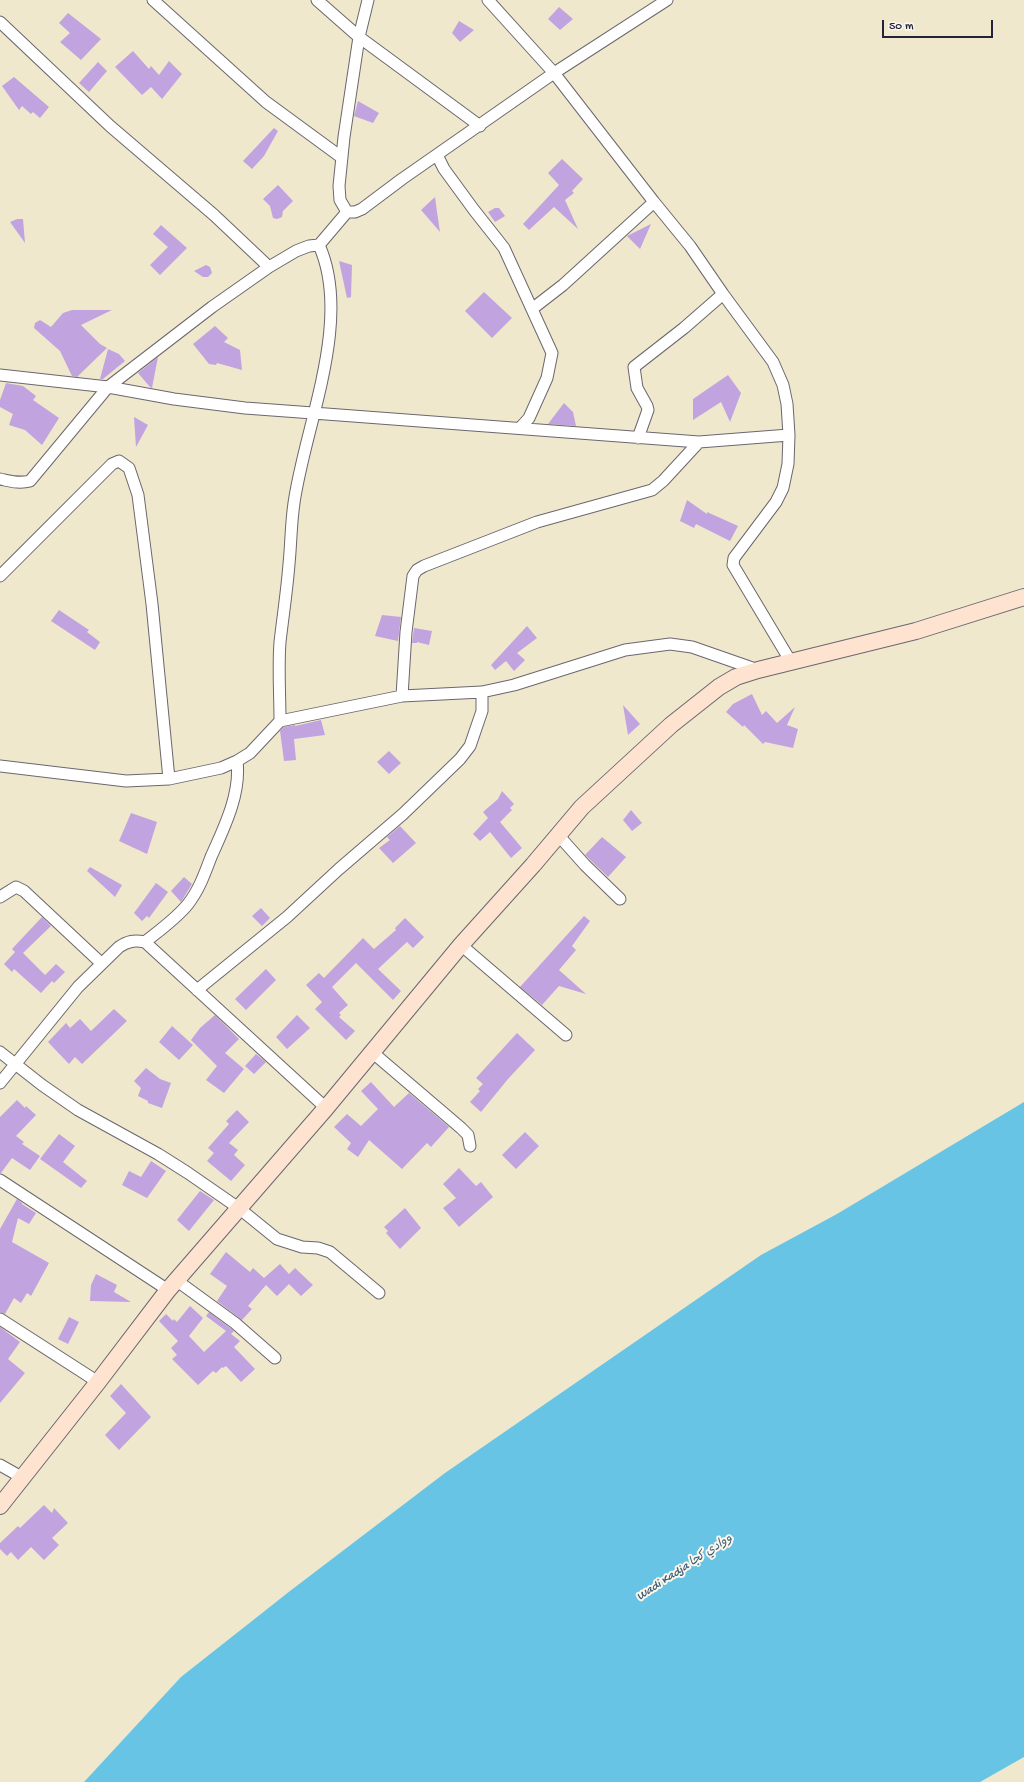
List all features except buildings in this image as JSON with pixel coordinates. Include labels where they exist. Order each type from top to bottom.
[{"type":"main road","points":[[0,1506],[172,1285],[240,1209],[326,1108],[461,945],[559,836],[582,808],[671,725],[719,687],[736,677],[758,670],[916,631],[1024,597]]},
{"type":"street","points":[[153,0],[266,102],[342,158]]},
{"type":"street","points":[[317,0],[359,37],[480,126]]},
{"type":"street","points":[[347,212],[340,200],[339,186],[359,37],[368,0]]},
{"type":"street","points":[[488,0],[554,73],[690,246],[773,362],[783,385],[787,404],[789,435],[788,464],[783,488],[776,502],[734,558],[733,565],[791,662]]},
{"type":"street","points":[[0,479],[23,483],[30,481],[108,387],[212,307],[269,267],[296,251],[309,246],[319,245],[347,212],[362,210],[437,155],[554,73],[667,0]]},
{"type":"street","points":[[0,22],[110,126],[214,214],[269,267]]},
{"type":"street","points":[[437,155],[444,169],[504,248],[552,353],[547,378],[529,418],[520,428]]},
{"type":"street","points":[[532,309],[563,285],[654,202]]},
{"type":"street","points":[[280,721],[280,643],[285,611],[294,504],[323,372],[331,317],[331,292],[324,257],[319,245]]},
{"type":"street","points":[[638,438],[648,410],[638,388],[634,367],[684,328],[723,294]]},
{"type":"street","points":[[0,375],[108,387],[174,399],[244,408],[638,438],[699,442],[789,435]]},
{"type":"street","points":[[402,696],[406,632],[413,576],[417,570],[537,522],[652,490],[663,481],[699,442]]},
{"type":"street","points":[[0,576],[112,464],[119,461],[129,468],[138,495],[152,604],[168,779]]},
{"type":"street","points":[[0,766],[126,781],[168,779],[221,768],[237,761],[250,752],[280,721],[402,696],[482,692],[514,685],[625,650],[670,644],[692,647],[758,670]]},
{"type":"street","points":[[196,990],[287,917],[339,869],[403,814],[460,759],[470,746],[482,711],[482,692]]},
{"type":"street","points":[[145,942],[177,916],[189,903],[199,887],[228,816],[236,784],[237,761]]},
{"type":"street","points":[[559,836],[585,865],[620,899]]},
{"type":"street","points":[[0,897],[16,887],[24,891],[101,963]]},
{"type":"street","points":[[0,1083],[78,987],[101,963],[127,942],[136,940],[145,942],[326,1108]]},
{"type":"street","points":[[461,945],[566,1035]]},
{"type":"street","points":[[0,1052],[42,1085],[78,1110],[158,1154],[240,1209],[277,1239],[302,1247],[318,1248],[330,1252],[379,1293]]},
{"type":"street","points":[[372,1052],[461,1128],[468,1135],[470,1146]]},
{"type":"street","points":[[0,1180],[235,1323],[275,1358]]},
{"type":"street","points":[[0,1319],[98,1382]]},
{"type":"street","points":[[0,1465],[23,1478]]},
{"type":"water","name":"Wadi Kadja ووادي كجا","points":[[1024,1102],[1024,1757],[980,1782],[84,1782],[181,1677],[290,1591],[445,1473],[761,1255],[837,1214]]}]
